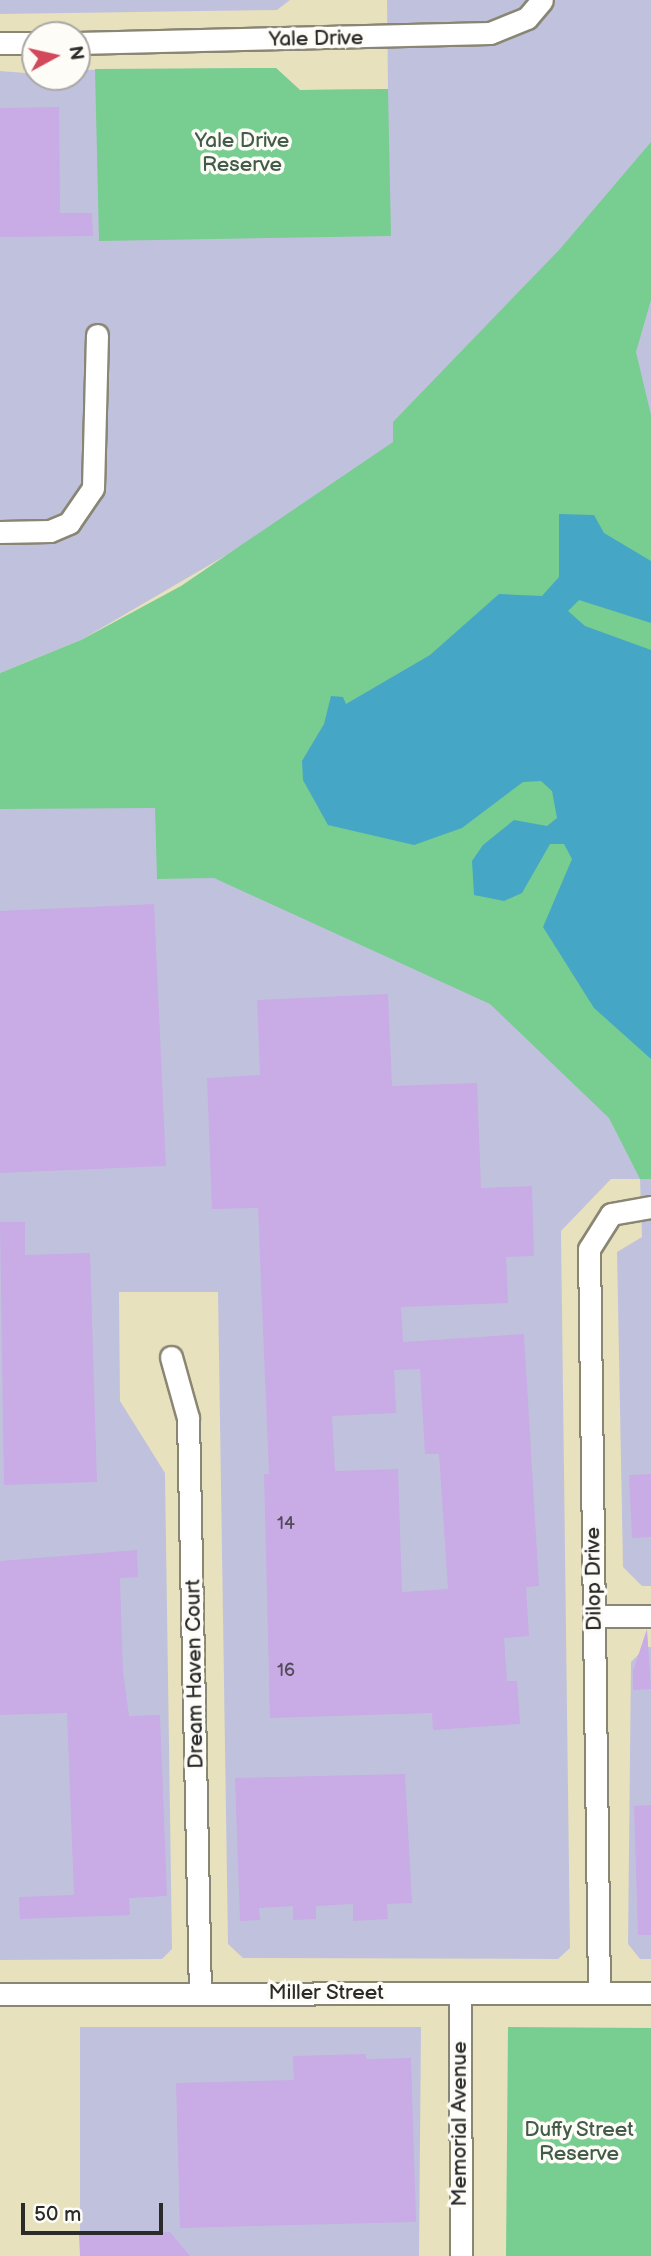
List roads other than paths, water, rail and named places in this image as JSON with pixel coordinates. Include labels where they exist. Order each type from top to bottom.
[{"type":"street","name":"Yale Drive","points":[[91,43],[490,33],[527,18],[542,0]]},
{"type":"street","points":[[0,43],[21,43]]},
{"type":"street","points":[[0,531],[50,531],[69,523],[93,488],[97,335]]},
{"type":"street","name":"Dilop Drive","points":[[599,1992],[589,1249],[611,1214],[651,1207]]},
{"type":"street","name":"Dream Haven Court","points":[[172,1357],[188,1418],[200,1994]]},
{"type":"street","points":[[594,1616],[651,1616]]},
{"type":"street","name":"Memorial Avenue","points":[[460,1993],[461,2256]]},
{"type":"street","name":"Miller Street","points":[[0,1994],[651,1993]]},
{"type":"water","points":[[559,514],[594,515],[604,533],[651,561],[651,623],[579,600],[568,611],[585,626],[651,650],[651,1059],[594,1008],[543,927],[572,859],[564,844],[550,844],[522,893],[504,901],[474,895],[472,861],[483,845],[514,820],[547,826],[557,818],[552,791],[541,781],[523,782],[462,828],[414,845],[328,825],[303,780],[302,761],[324,724],[331,696],[343,697],[346,704],[430,655],[499,594],[542,596],[559,577]]},
{"type":"park label","name":"Yale Drive Reserve","points":[[242,153]]},
{"type":"park label","name":"Duffy Street Reserve","points":[[579,2142]]}]
